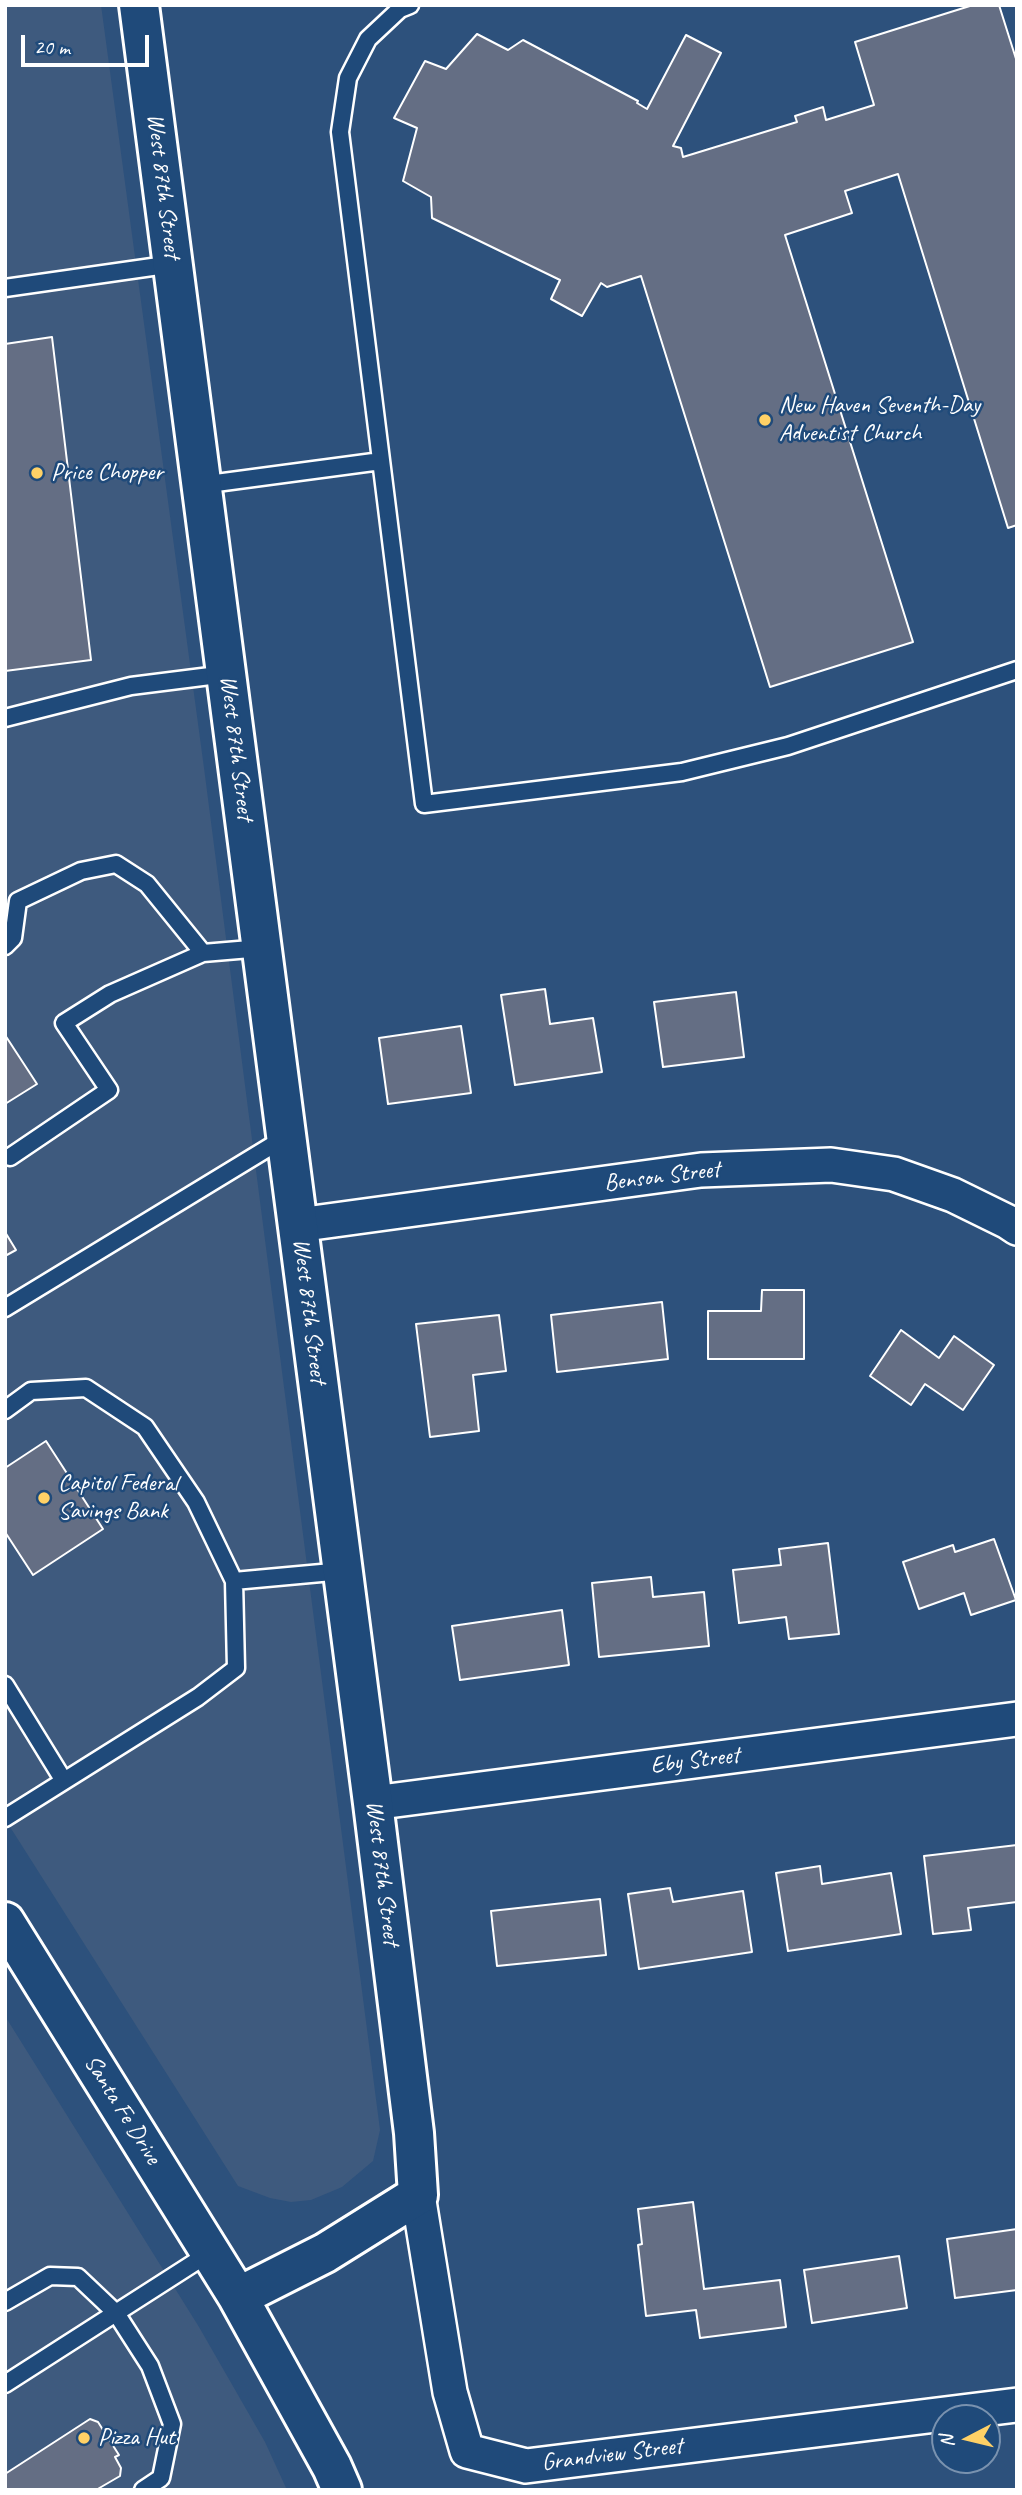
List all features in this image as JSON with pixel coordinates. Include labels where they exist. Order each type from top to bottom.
[{"type":"street","name":"West 87th Street","points":[[139,5],[373,1803],[414,2133],[418,2195]]},
{"type":"street","name":"Benson Street","points":[[298,1225],[701,1170],[831,1165],[894,1174],[953,1195],[1017,1228]]},
{"type":"street","name":"Eby Street","points":[[373,1803],[1017,1719]]},
{"type":"street","name":"Santa Fe Drive","points":[[5,1922],[238,2297]]},
{"type":"street","points":[[342,2490],[332,2467],[238,2297],[325,2253],[418,2195]]},
{"type":"street","name":"Grandview Street","points":[[418,2195],[450,2392],[467,2451],[526,2466],[1017,2405]]},
{"type":"lane","points":[[410,5],[400,9],[368,40],[348,78],[340,132],[425,804],[682,772],[788,746],[1017,670]]},
{"type":"lane","points":[[5,288],[173,264]]},
{"type":"lane","points":[[201,485],[381,461]]},
{"type":"lane","points":[[5,718],[131,685],[226,674]]},
{"type":"lane","points":[[5,946],[13,938],[12,896],[81,871],[116,864],[147,884],[203,953]]},
{"type":"lane","points":[[10,1157],[109,1090],[64,1023],[110,994],[203,953],[262,948]]},
{"type":"lane","points":[[5,1308],[286,1137]]},
{"type":"lane","points":[[5,1410],[32,1391],[86,1388],[145,1427],[196,1502],[234,1581],[236,1668],[198,1697],[5,1818]]},
{"type":"lane","points":[[234,1581],[343,1571]]},
{"type":"lane","points":[[5,1685],[64,1781]]},
{"type":"lane","points":[[5,2384],[211,2252]]},
{"type":"lane","points":[[5,2302],[50,2276],[78,2277],[116,2313],[150,2366],[172,2424],[161,2478],[142,2490]]},
{"type":"shaded area","points":[[5,5],[101,5],[204,768],[380,2130],[373,2161],[342,2187],[311,2200],[291,2202],[270,2198],[238,2186],[5,1819]]},
{"type":"shaded area","points":[[5,2016],[199,2327],[265,2442],[287,2490],[5,2490]]},
{"type":"building","name":"New Haven Seventh-Day Adventist Church","points":[[973,5],[999,5],[1017,62],[1017,525],[1008,528],[898,174],[845,191],[852,213],[785,235],[913,642],[770,687],[641,276],[607,287],[601,283],[582,316],[551,299],[560,280],[432,218],[431,197],[403,181],[417,128],[394,118],[425,61],[446,69],[477,34],[508,50],[523,40],[638,101],[637,103],[647,109],[686,35],[721,53],[673,146],[681,148],[683,157],[797,122],[795,116],[823,107],[826,120],[874,105],[855,42]]},
{"type":"building","name":"Price Chopper","points":[[52,337],[91,660],[5,671],[5,344]]},
{"type":"building","points":[[545,989],[550,1024],[593,1018],[602,1072],[515,1085],[501,995]]},
{"type":"building","points":[[736,992],[744,1057],[663,1067],[654,1002]]},
{"type":"building","points":[[461,1026],[471,1093],[388,1104],[379,1038]]},
{"type":"building","points":[[5,1035],[37,1084],[5,1104]]},
{"type":"building","points":[[5,1232],[16,1250],[5,1256]]},
{"type":"building","points":[[762,1290],[804,1290],[804,1359],[708,1359],[708,1311],[761,1311]]},
{"type":"building","points":[[662,1302],[668,1359],[557,1372],[551,1315]]},
{"type":"building","points":[[499,1315],[506,1371],[473,1375],[479,1431],[430,1437],[416,1324]]},
{"type":"building","points":[[901,1330],[939,1358],[954,1336],[994,1365],[963,1410],[925,1384],[911,1405],[870,1376]]},
{"type":"building","name":"Capitol Federal Savings Bank","points":[[46,1441],[103,1529],[33,1575],[5,1532],[5,1468]]},
{"type":"building","points":[[994,1539],[1016,1600],[971,1615],[964,1593],[919,1609],[903,1562],[953,1545],[955,1552]]},
{"type":"building","points":[[828,1543],[839,1634],[789,1639],[786,1617],[739,1623],[733,1570],[781,1565],[779,1549]]},
{"type":"building","points":[[651,1577],[653,1597],[704,1592],[709,1646],[599,1657],[592,1583]]},
{"type":"building","points":[[562,1610],[569,1665],[460,1680],[452,1626]]},
{"type":"building","points":[[1017,1845],[1017,1902],[968,1908],[971,1930],[933,1934],[924,1856]]},
{"type":"building","points":[[820,1866],[822,1884],[891,1873],[901,1934],[788,1951],[776,1873]]},
{"type":"building","points":[[670,1888],[673,1902],[743,1891],[752,1952],[639,1969],[628,1894]]},
{"type":"building","points":[[600,1899],[606,1955],[497,1966],[491,1911]]},
{"type":"building","points":[[693,2202],[704,2289],[780,2280],[786,2327],[700,2338],[696,2310],[646,2316],[638,2245],[642,2244],[638,2209]]},
{"type":"building","points":[[1017,2229],[1017,2290],[955,2298],[947,2239]]},
{"type":"building","points":[[899,2256],[907,2308],[812,2323],[804,2270]]},
{"type":"building","name":"Pizza Hut","points":[[90,2419],[98,2422],[119,2455],[115,2457],[121,2468],[120,2476],[96,2490],[5,2490],[5,2474]]},
{"type":"place","name":"New Haven Seventh-Day Adventist Church","points":[[765,420]]},
{"type":"place","name":"Price Chopper","points":[[37,473]]},
{"type":"place","name":"Capitol Federal Savings Bank","points":[[44,1498]]},
{"type":"place","name":"Pizza Hut","points":[[84,2438]]}]
